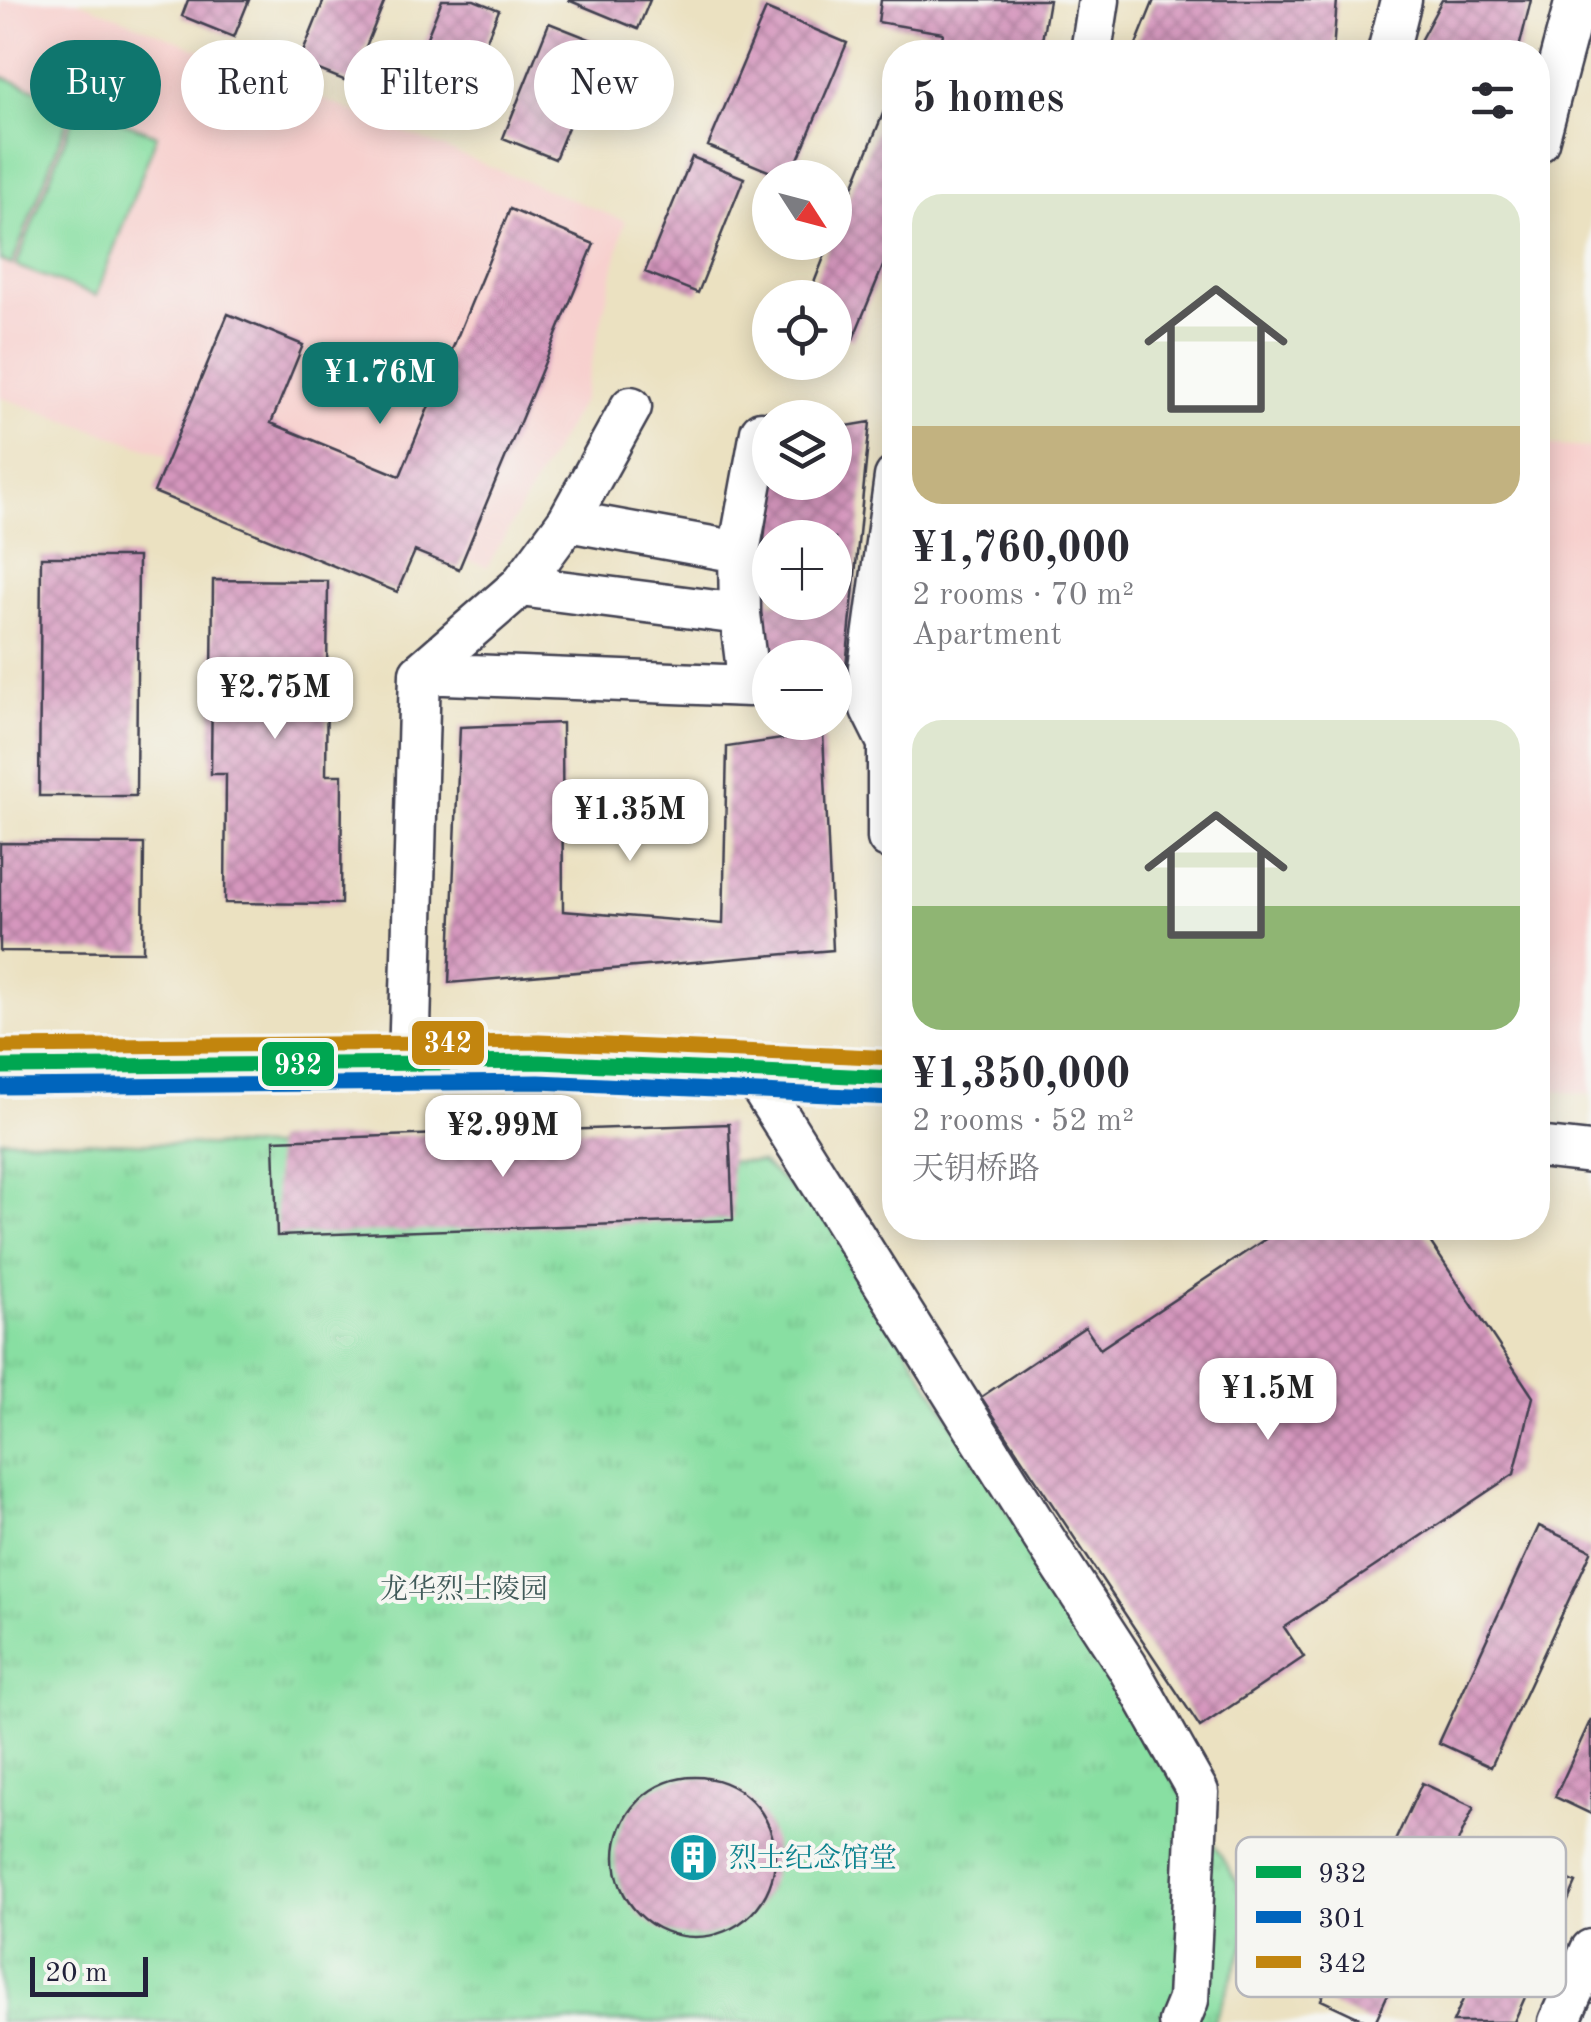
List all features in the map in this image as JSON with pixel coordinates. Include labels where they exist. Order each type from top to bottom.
[{"type":"street","points":[[1092,40],[1098,0]]},
{"type":"street","points":[[1391,40],[1400,0]]},
{"type":"street","points":[[1550,97],[1576,0]]},
{"type":"street","points":[[409,1063],[420,673],[520,586],[568,521],[631,407]]},
{"type":"street","points":[[420,673],[749,686],[740,614],[738,552],[752,479]]},
{"type":"street","points":[[568,521],[738,552]]},
{"type":"street","points":[[882,572],[869,668],[871,709],[882,732]]},
{"type":"street","points":[[520,586],[740,614]]},
{"type":"street","points":[[0,1067],[539,1062],[882,1078]]},
{"type":"street","points":[[752,1073],[1042,1538],[1128,1666],[1198,1792],[1188,2000],[1179,2022]]},
{"type":"street","points":[[1550,1147],[1591,1152]]},
{"type":"street","points":[[1559,2022],[1591,1950]]},
{"type":"shaded area","points":[[0,0],[76,0],[181,42],[181,130],[324,130],[324,100],[344,108],[344,130],[399,130],[625,221],[583,399],[487,567],[0,397]]},
{"type":"shaded area","points":[[1550,446],[1591,448],[1591,1095],[1550,1090]]},
{"type":"green space","points":[[0,76],[30,87],[30,130],[64,130],[12,265],[0,260]]},
{"type":"green space","points":[[68,130],[144,130],[157,135],[96,296],[16,266]]},
{"type":"green space","name":"龙华烈士陵园","points":[[0,1139],[761,1162],[825,1217],[1236,1880],[1236,1967],[1214,2022],[0,2022]]},
{"type":"building","points":[[188,0],[249,0],[234,37],[182,16]]},
{"type":"building","points":[[324,0],[385,0],[369,40],[344,40],[344,80],[324,72],[324,40],[308,40]]},
{"type":"building","points":[[442,0],[474,0],[499,10],[487,40],[426,40]]},
{"type":"building","points":[[568,0],[650,0],[638,29]]},
{"type":"building","points":[[881,0],[1049,0],[1042,40],[942,40],[943,33],[878,22]]},
{"type":"building","points":[[1154,0],[1337,0],[1334,40],[1138,40]]},
{"type":"building","points":[[1442,0],[1531,0],[1521,40],[1420,40]]},
{"type":"building","points":[[766,9],[847,43],[798,160],[752,160],[752,164],[708,146]]},
{"type":"building","points":[[549,23],[592,40],[542,40]]},
{"type":"building","points":[[534,60],[534,130],[567,130],[555,159],[503,138],[506,130],[514,130],[514,110]]},
{"type":"building","points":[[882,116],[882,269],[853,339],[852,280],[815,280],[823,260],[852,260],[852,189]]},
{"type":"building","points":[[692,157],[744,178],[698,293],[645,272]]},
{"type":"building","points":[[510,209],[594,244],[459,569],[415,551],[397,592],[154,492],[228,314],[303,345],[271,423],[400,476]]},
{"type":"building","points":[[870,422],[852,605],[852,520],[766,520],[768,500],[852,500],[852,425]]},
{"type":"building","points":[[41,557],[138,557],[136,796],[39,796]]},
{"type":"building","points":[[213,580],[328,581],[326,775],[342,775],[341,904],[225,903],[226,774],[211,774]]},
{"type":"building","points":[[756,620],[851,620],[849,640],[754,640]]},
{"type":"building","points":[[562,723],[563,911],[723,924],[727,747],[775,740],[823,740],[833,950],[449,983],[460,727]]},
{"type":"building","points":[[0,843],[144,844],[143,952],[0,951]]},
{"type":"building","points":[[729,1124],[733,1220],[277,1236],[274,1140]]},
{"type":"building","points":[[1264,1240],[1429,1240],[1533,1397],[1514,1474],[1284,1627],[1304,1657],[1200,1727],[981,1397],[1085,1327],[1100,1349]]},
{"type":"building","points":[[1539,1526],[1591,1552],[1491,1767],[1439,1743]]},
{"type":"building","points":[[1591,1719],[1591,1814],[1555,1797]]},
{"type":"building","name":"烈士纪念馆堂","points":[[695,1777],[726,1783],[752,1800],[769,1826],[775,1857],[769,1888],[752,1914],[726,1931],[695,1937],[664,1931],[638,1914],[621,1888],[615,1857],[621,1826],[638,1800],[664,1783]]},
{"type":"building","points":[[1422,1783],[1474,1807],[1460,1837],[1397,1837]]},
{"type":"building","points":[[1566,1878],[1576,1883],[1566,1905]]},
{"type":"building","points":[[1322,1997],[1387,1997],[1375,2022],[1321,2000]]},
{"type":"building","points":[[1464,1997],[1525,1997],[1514,2022],[1453,2022]]},
{"type":"transit line","name":"342","points":[[0,1047],[539,1042],[882,1057]]},
{"type":"transit line","name":"932","points":[[0,1067],[539,1062],[882,1077]]},
{"type":"transit line","name":"301","points":[[0,1087],[539,1082],[882,1097]]},
{"type":"place","name":"烈士纪念馆堂","points":[[694,1857]]}]
